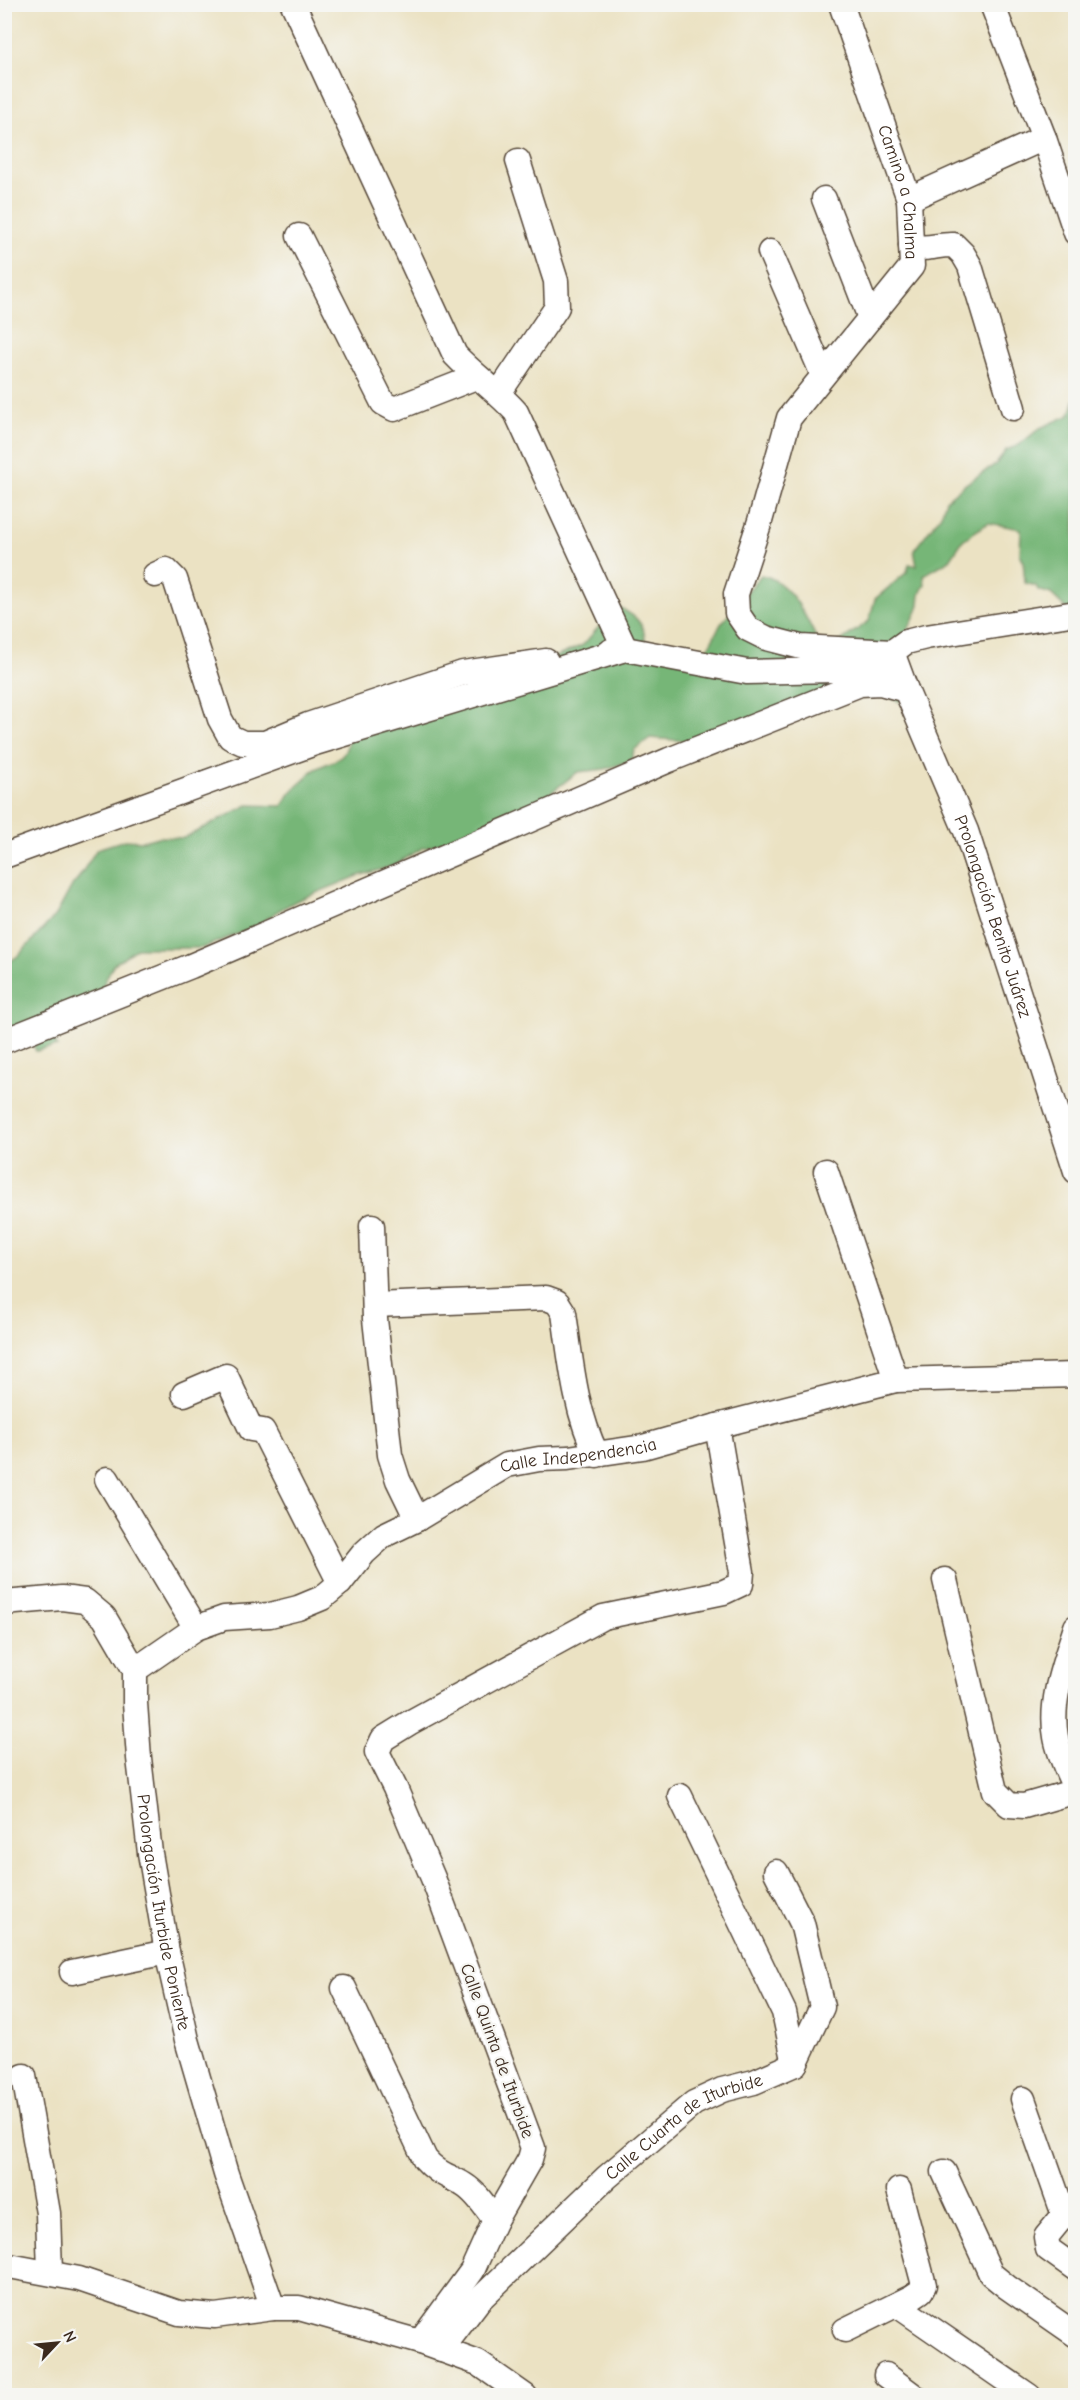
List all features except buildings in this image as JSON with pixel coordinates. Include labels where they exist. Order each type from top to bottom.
[{"type":"street","points":[[293,4],[455,355],[476,377],[499,393],[516,412],[625,650]]},
{"type":"street","name":"Camino a Chalma","points":[[842,4],[909,199],[912,266],[789,418],[760,521],[736,594],[737,613],[748,629],[766,638],[801,647],[894,660]]},
{"type":"street","points":[[992,4],[1044,138],[1076,234]]},
{"type":"street","points":[[909,199],[1044,138]]},
{"type":"street","points":[[499,393],[557,307],[556,281],[518,161]]},
{"type":"street","points":[[824,199],[870,318]]},
{"type":"street","points":[[299,236],[383,403],[394,409],[476,377]]},
{"type":"street","points":[[911,246],[924,250],[942,244],[954,245],[963,254],[970,266],[1013,408]]},
{"type":"street","points":[[770,252],[823,375]]},
{"type":"street","points":[[155,575],[166,570],[174,579],[220,719],[230,736],[243,742],[265,743],[308,725],[463,673],[625,650],[747,672],[894,660],[906,642],[1076,613]]},
{"type":"street","points":[[4,856],[315,743],[625,650]]},
{"type":"street","name":"Prolongación Benito Juárez","points":[[894,660],[966,831],[1076,1171]]},
{"type":"street","points":[[4,1041],[191,966],[669,760],[860,684],[880,683],[906,690]]},
{"type":"street","points":[[826,1171],[896,1380]]},
{"type":"street","points":[[372,1226],[375,1305],[390,1455],[398,1480],[417,1519]]},
{"type":"street","points":[[375,1305],[546,1298],[557,1302],[564,1313],[578,1406],[586,1433],[597,1455]]},
{"type":"street","name":"Calle Independencia","points":[[135,1670],[196,1628],[224,1618],[270,1615],[298,1608],[321,1598],[340,1583],[364,1553],[384,1535],[417,1519],[507,1465],[539,1459],[597,1455],[643,1447],[896,1380],[1076,1375]]},
{"type":"street","points":[[184,1394],[226,1376],[251,1429],[263,1431],[340,1583]]},
{"type":"street","name":"Calle Quinta de Iturbide","points":[[430,2346],[472,2271],[495,2220],[530,2159],[533,2148],[433,1878],[395,1788],[377,1752],[383,1739],[409,1723],[603,1617],[724,1592],[741,1584],[742,1572],[717,1426]]},
{"type":"street","points":[[107,1479],[196,1628]]},
{"type":"street","points":[[945,1580],[995,1791],[1009,1805],[1024,1806],[1076,1791],[1056,1739],[1053,1712],[1059,1682],[1076,1627]]},
{"type":"street","points":[[6,1600],[62,1598],[85,1601],[104,1617],[135,1670]]},
{"type":"street","name":"Prolongación Iturbide Poniente","points":[[135,1670],[135,1703],[143,1793],[150,1853],[167,1952],[187,2040],[226,2174],[273,2308]]},
{"type":"street","points":[[680,1796],[784,2012],[795,2064]]},
{"type":"street","points":[[776,1872],[802,1923],[822,2007],[795,2064]]},
{"type":"street","points":[[72,1972],[167,1952]]},
{"type":"street","points":[[344,1988],[425,2159],[435,2171],[465,2185],[495,2220]]},
{"type":"street","name":"Calle Cuarta de Iturbide","points":[[430,2346],[607,2177],[694,2103],[722,2090],[754,2082],[795,2064]]},
{"type":"street","points":[[24,2076],[48,2212],[50,2272]]},
{"type":"street","points":[[1023,2099],[1070,2213],[1046,2237],[1048,2249],[1076,2269]]},
{"type":"street","points":[[944,2172],[992,2274],[1006,2287],[1076,2335]]},
{"type":"street","points":[[845,2330],[897,2306],[921,2291],[924,2285],[899,2190]]},
{"type":"street","points":[[4,2265],[79,2279],[179,2313],[215,2316],[273,2308],[298,2308],[430,2346],[478,2363],[525,2396]]},
{"type":"street","points":[[897,2306],[1029,2396]]},
{"type":"street","points":[[886,2375],[914,2396]]},
{"type":"green space","points":[[1075,398],[1075,617],[1051,594],[1025,583],[1023,560],[1020,554],[1021,529],[988,523],[963,540],[950,560],[924,575],[925,585],[905,640],[906,653],[913,669],[903,673],[901,702],[877,693],[857,692],[710,743],[650,738],[634,750],[631,761],[605,769],[578,772],[519,820],[484,833],[423,848],[390,867],[358,876],[296,901],[257,926],[202,948],[137,948],[113,965],[100,991],[64,1024],[53,1038],[57,1046],[36,1051],[30,1037],[5,1035],[4,966],[19,955],[56,915],[73,884],[97,849],[125,840],[142,841],[159,837],[184,838],[248,805],[282,806],[309,774],[341,757],[347,746],[348,736],[374,710],[549,660],[583,645],[617,606],[633,616],[640,624],[645,641],[682,650],[706,651],[721,624],[761,575],[781,584],[789,592],[803,612],[818,642],[832,647],[869,621],[875,599],[907,572],[909,564],[917,566],[914,550],[941,515],[946,500],[996,464],[1006,450],[1019,445],[1040,428],[1070,415]]}]
